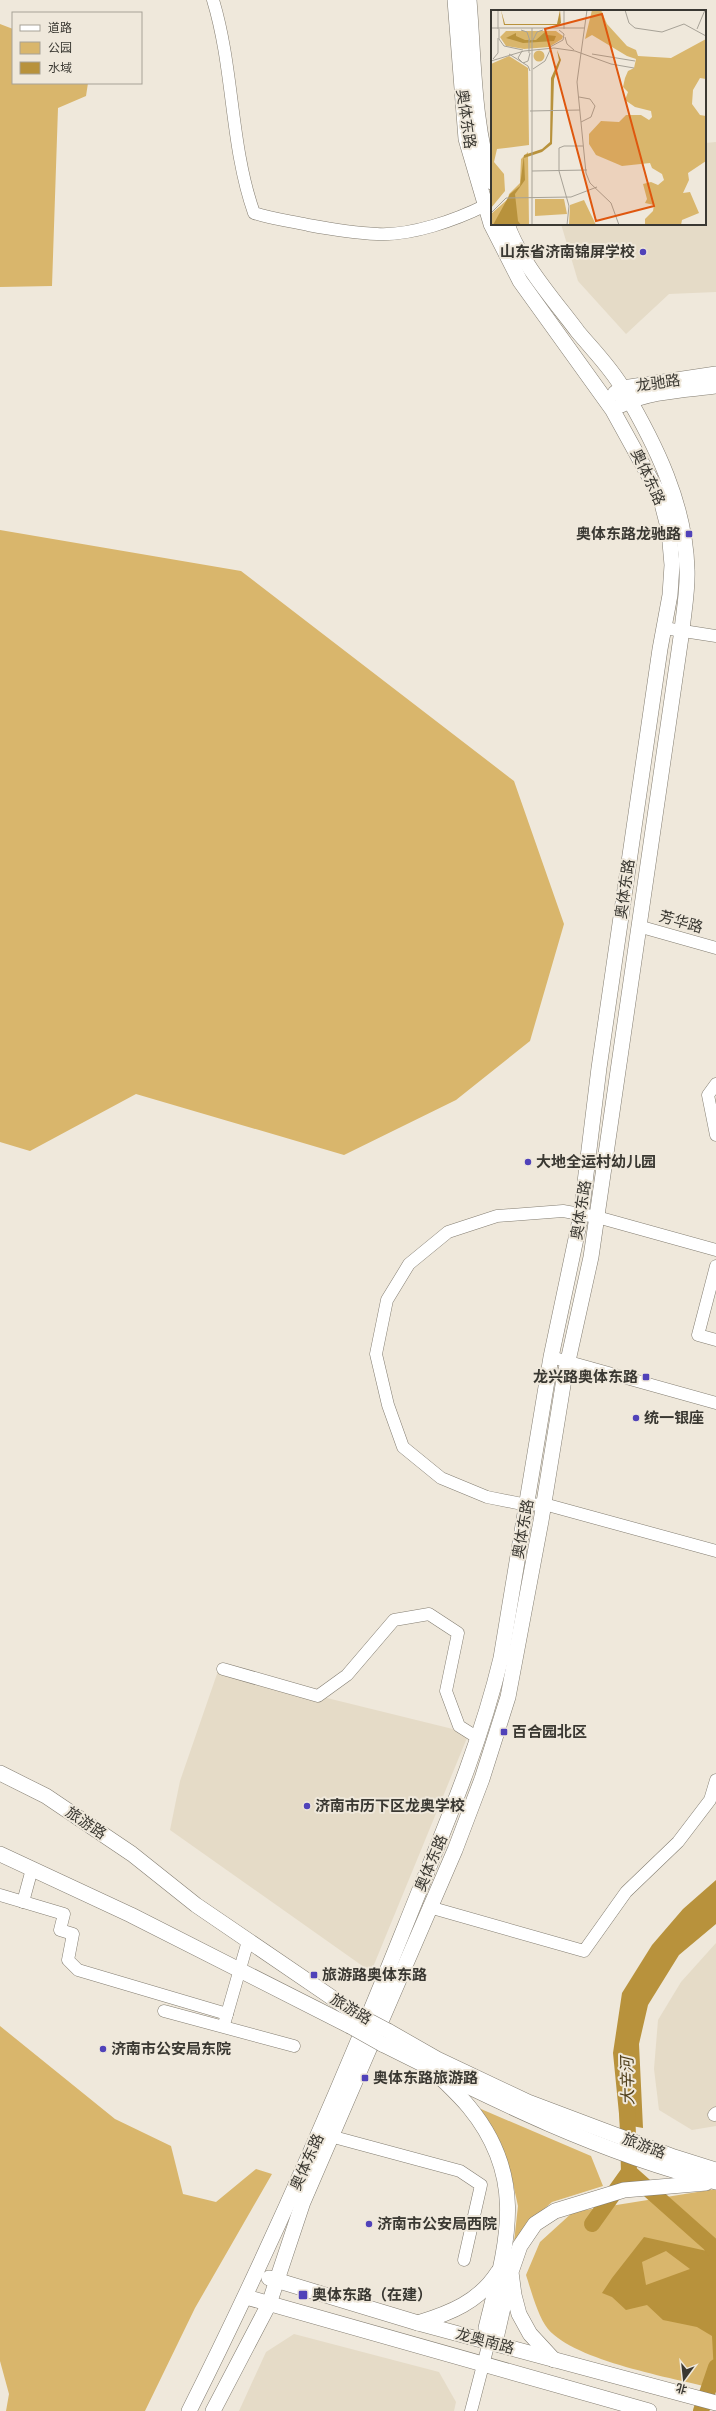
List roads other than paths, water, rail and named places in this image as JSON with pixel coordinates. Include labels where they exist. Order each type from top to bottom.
[{"type":"main road","name":"奥体东路","points":[[455,0],[466,139],[491,224]]},
{"type":"main road","points":[[469,0],[477,105],[486,164],[491,179]]},
{"type":"main road","name":"奥体东路","points":[[189,2411],[325,2134],[443,1835],[491,1700],[501,1658],[551,1357],[582,1215],[600,1060],[670,595],[672,565],[669,531],[660,496],[608,404],[561,334],[520,281],[492,225]]},
{"type":"main road","points":[[213,2411],[269,2304],[325,2134],[455,1850],[482,1779],[508,1697],[544,1504],[564,1379],[591,1257],[682,630],[687,570],[680,511],[666,472],[626,395],[547,292],[511,236],[507,225]]},
{"type":"main road","name":"龙驰路","points":[[608,404],[626,395],[716,374]]},
{"type":"main road","name":"龙驰路","points":[[626,395],[716,386]]},
{"type":"main road","name":"旅游路","points":[[0,1773],[46,1796],[132,1854],[196,1905],[353,2020]]},
{"type":"main road","name":"旅游路","points":[[0,1854],[240,1969],[353,2020],[385,2038],[433,2070],[593,2143],[672,2164],[712,2166]]},
{"type":"main road","name":"旅游路","points":[[385,2038],[436,2059],[528,2102],[585,2123],[672,2164],[716,2182]]},
{"type":"main road","points":[[433,2070],[469,2108],[486,2133],[502,2165],[508,2197],[509,2226],[506,2269],[497,2334],[489,2342]]},
{"type":"main road","points":[[418,2323],[449,2314],[475,2298],[506,2269],[535,2224],[555,2211],[624,2190],[716,2182]]},
{"type":"main road","points":[[506,2269],[519,2314],[530,2334],[554,2360]]},
{"type":"main road","name":"龙奥南路","points":[[257,2272],[277,2282],[418,2323],[716,2403]]},
{"type":"main road","name":"龙奥南路","points":[[246,2297],[649,2411]]},
{"type":"street","points":[[213,0],[229,76],[243,182],[254,213],[268,218],[324,228],[379,234],[414,229],[460,218],[486,205]]},
{"type":"street","points":[[664,628],[716,636]]},
{"type":"street","name":"芳华路","points":[[638,926],[716,948]]},
{"type":"street","points":[[716,1084],[708,1095],[716,1135]]},
{"type":"street","points":[[716,1250],[597,1216],[563,1211],[497,1216],[448,1232],[409,1264],[387,1300],[376,1354],[388,1405],[402,1447],[441,1478],[487,1497],[527,1505],[544,1504],[716,1551]]},
{"type":"street","points":[[716,1266],[698,1334],[716,1340]]},
{"type":"street","points":[[551,1357],[568,1363],[716,1403]]},
{"type":"street","points":[[223,1668],[318,1696],[347,1675],[394,1620],[429,1614],[458,1633],[446,1691],[459,1726],[478,1738]]},
{"type":"street","points":[[429,1908],[584,1951],[626,1892],[678,1842],[706,1806],[710,1800],[716,1780]]},
{"type":"street","points":[[23,1902],[32,1869]]},
{"type":"street","points":[[0,1895],[64,1914],[60,1930],[73,1934],[68,1960],[78,1970],[227,2014]]},
{"type":"street","points":[[224,2028],[248,1942]]},
{"type":"street","points":[[164,2011],[294,2046]]},
{"type":"street","points":[[325,2134],[460,2171],[481,2185],[464,2260]]},
{"type":"street","points":[[471,2411],[489,2342]]},
{"type":"water","points":[[716,1880],[716,1924],[679,1955],[648,2005],[639,2044],[643,2128],[620,2124],[613,2053],[622,1993],[652,1945],[683,1909]]},
{"type":"water","points":[[644,2237],[716,2253],[716,2373],[714,2373],[712,2336],[697,2327],[663,2320],[647,2305],[626,2310],[612,2297],[602,2293]],"holes":[[[666,2251],[690,2269],[646,2285],[642,2262]]]},
{"type":"waterway","name":"大辛河","points":[[627,2103],[629,2172],[710,2244],[716,2253]]},
{"type":"waterway","points":[[592,2224],[629,2172]]},
{"type":"waterway","name":"大辛河","points":[[701,2411],[716,2367]]},
{"type":"place","name":"山东省济南锦屏学校","points":[[643,252]]},
{"type":"place","name":"奥体东路龙驰路","points":[[689,534]]},
{"type":"place","name":"大地全运村幼儿园","points":[[528,1162]]},
{"type":"place","name":"龙兴路奥体东路","points":[[646,1377]]},
{"type":"place","name":"统一银座","points":[[636,1418]]},
{"type":"place","name":"百合园北区","points":[[504,1732]]},
{"type":"place","name":"济南市历下区龙奥学校","points":[[307,1806]]},
{"type":"place","name":"旅游路奥体东路","points":[[314,1975]]},
{"type":"place","name":"济南市公安局东院","points":[[103,2049]]},
{"type":"place","name":"奥体东路旅游路","points":[[365,2078]]},
{"type":"place","name":"济南市公安局西院","points":[[369,2224]]},
{"type":"place","name":"奥体东路（在建）","points":[[303,2295]]}]
